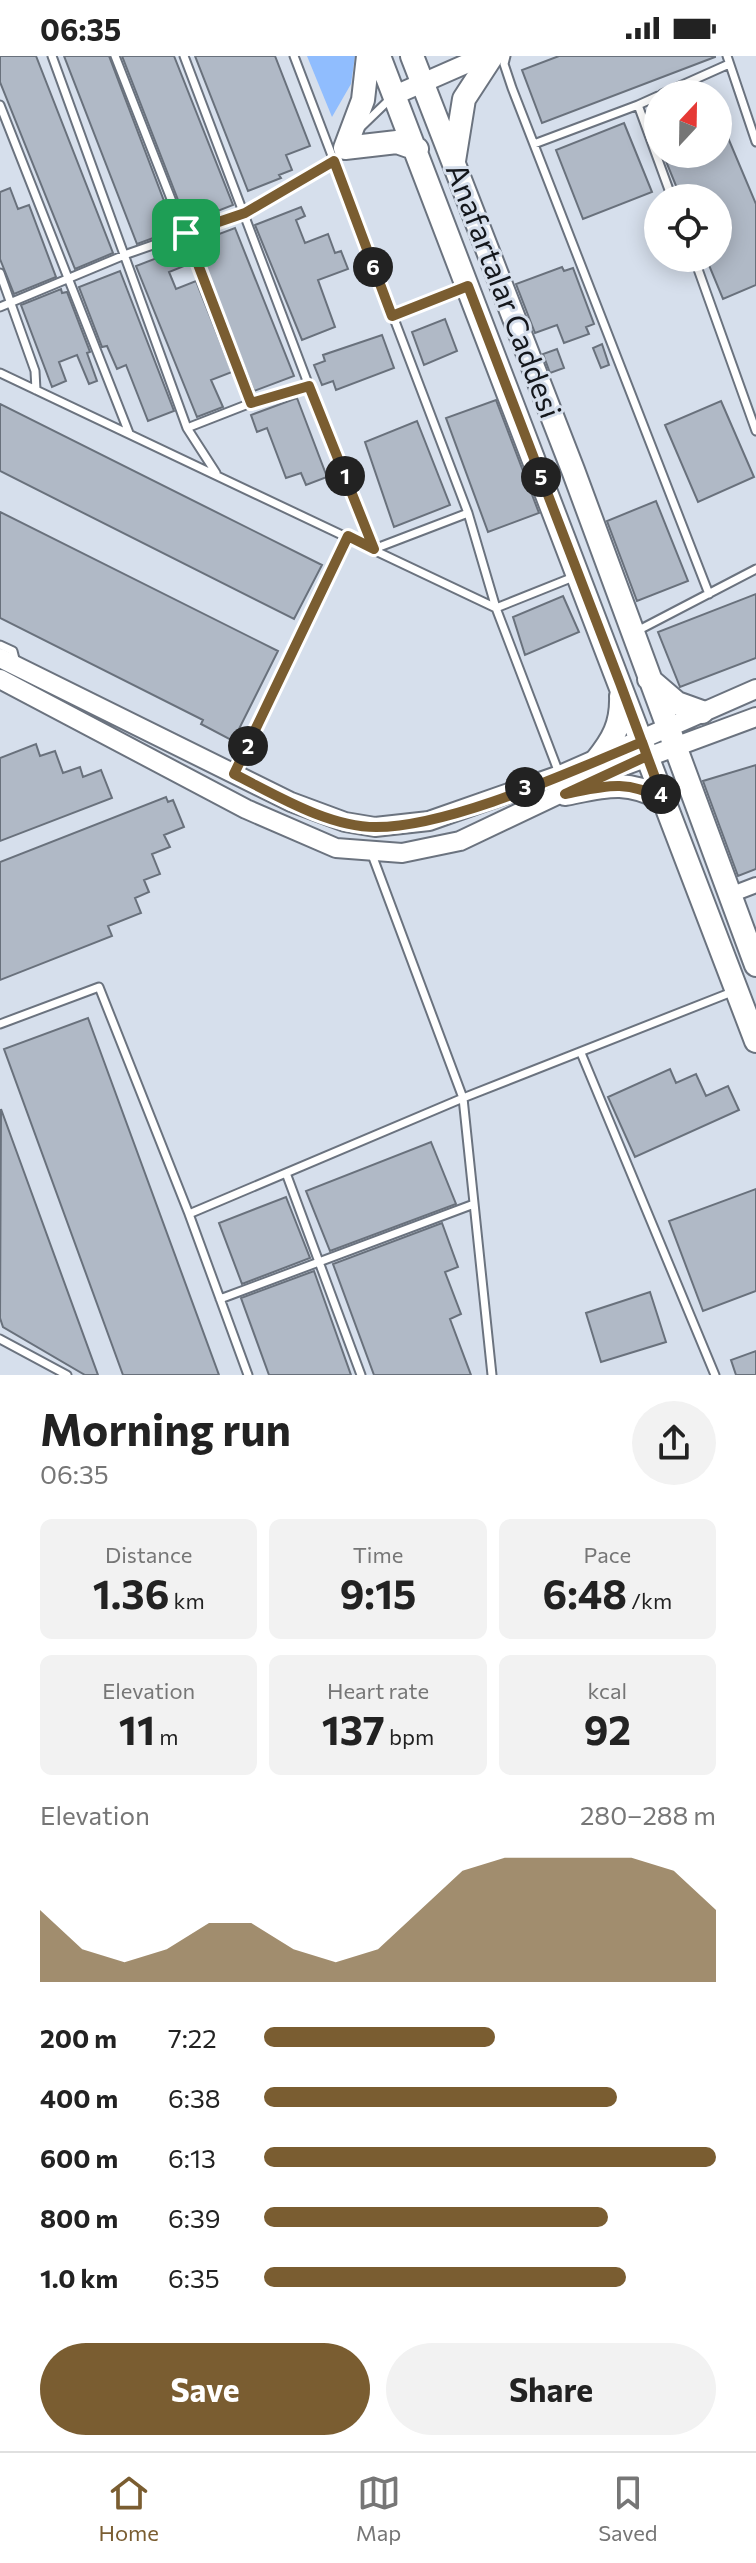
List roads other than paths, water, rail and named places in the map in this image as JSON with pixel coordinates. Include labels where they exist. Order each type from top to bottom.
[{"type":"main road","points":[[336,152],[363,100],[368,56]]},
{"type":"main road","name":"Anafartalar Caddesi","points":[[379,56],[579,574],[734,991],[756,1041]]},
{"type":"main road","name":"Anafartalar Caddesi","points":[[412,56],[756,965]]},
{"type":"main road","points":[[395,95],[452,62],[484,56]]},
{"type":"main road","points":[[453,163],[464,99],[492,56]]},
{"type":"main road","points":[[336,152],[387,142],[417,149]]},
{"type":"main road","points":[[6,671],[291,802],[345,822],[375,827],[429,821],[562,784],[670,738],[756,717]]},
{"type":"main road","points":[[6,671],[246,809],[336,848],[402,853],[460,841],[562,784],[596,761],[645,749]]},
{"type":"main road","points":[[648,678],[677,703],[702,712]]},
{"type":"main road","points":[[596,761],[617,731],[622,715],[620,683]]},
{"type":"main road","points":[[670,738],[702,712],[756,689]]},
{"type":"main road","points":[[562,784],[637,786],[663,799]]},
{"type":"street","points":[[730,895],[756,885]]},
{"type":"lane","points":[[52,56],[127,254],[187,428],[217,475]]},
{"type":"lane","points":[[115,56],[251,403]]},
{"type":"lane","points":[[184,56],[374,549]]},
{"type":"lane","points":[[294,56],[336,152],[392,316],[468,513],[496,608],[562,784]]},
{"type":"lane","points":[[506,56],[504,64],[534,144],[709,594]]},
{"type":"lane","points":[[689,80],[728,60],[755,138]]},
{"type":"lane","points":[[0,307],[127,254],[245,213],[336,152],[395,95]]},
{"type":"lane","points":[[534,144],[644,102]]},
{"type":"lane","points":[[0,105],[129,433]]},
{"type":"lane","points":[[638,105],[667,184]]},
{"type":"lane","points":[[699,272],[756,431]]},
{"type":"lane","points":[[0,273],[35,371],[36,390]]},
{"type":"lane","points":[[392,316],[468,286]]},
{"type":"lane","points":[[0,373],[496,608],[579,574]]},
{"type":"lane","points":[[187,428],[251,403],[309,386]]},
{"type":"lane","points":[[374,549],[468,513]]},
{"type":"lane","points":[[234,774],[348,536]]},
{"type":"lane","points":[[632,633],[756,569]]},
{"type":"lane","points":[[0,645],[13,651],[6,671]]},
{"type":"lane","points":[[371,850],[463,1098],[492,1375]]},
{"type":"lane","points":[[0,1024],[99,987],[189,1214],[248,1375]]},
{"type":"lane","points":[[189,1214],[463,1098],[734,991]]},
{"type":"lane","points":[[581,1053],[715,1375]]},
{"type":"lane","points":[[286,1173],[361,1375]]},
{"type":"lane","points":[[220,1299],[474,1204]]},
{"type":"lane","points":[[0,1339],[67,1375]]}]
